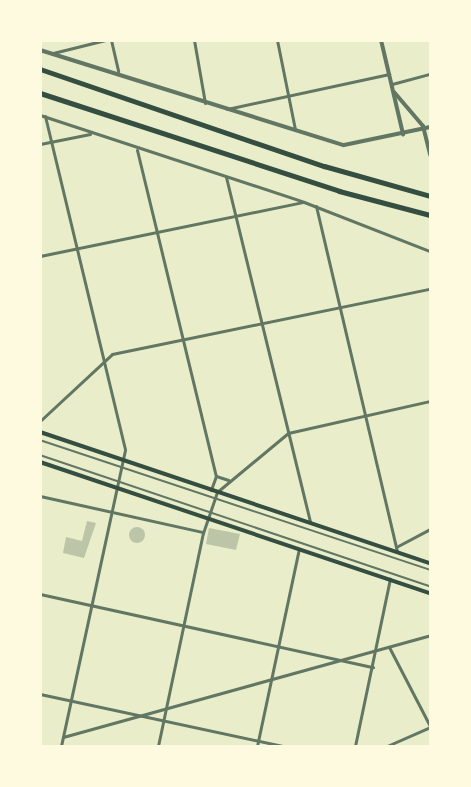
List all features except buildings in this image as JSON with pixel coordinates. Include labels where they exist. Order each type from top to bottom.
[{"type":"highway","points":[[40,69],[324,166],[430,196]]},
{"type":"highway","points":[[40,93],[339,191],[430,215]]},
{"type":"main road","points":[[40,432],[211,490],[398,549],[430,563]]},
{"type":"main road","points":[[40,462],[117,484],[430,593]]},
{"type":"street","points":[[53,53],[105,40]]},
{"type":"street","points":[[111,40],[118,71]]},
{"type":"street","points":[[194,40],[205,102]]},
{"type":"street","points":[[277,40],[295,129]]},
{"type":"street","points":[[381,40],[403,134]]},
{"type":"street","points":[[40,50],[118,71],[226,109],[349,146],[430,127]]},
{"type":"street","points":[[226,109],[389,74]]},
{"type":"street","points":[[392,84],[430,74]]},
{"type":"street","points":[[394,92],[424,129],[430,155]]},
{"type":"street","points":[[43,115],[137,150],[316,206],[430,251]]},
{"type":"street","points":[[43,115],[53,142],[125,446],[61,747]]},
{"type":"street","points":[[40,144],[92,134]]},
{"type":"street","points":[[137,150],[216,476],[211,490]]},
{"type":"street","points":[[226,177],[238,218],[310,522]]},
{"type":"street","points":[[40,256],[238,218],[304,202]]},
{"type":"street","points":[[316,206],[398,549],[430,529]]},
{"type":"street","points":[[40,421],[105,357],[430,289]]},
{"type":"street","points":[[158,747],[203,532],[218,492],[228,480],[288,432],[430,401]]},
{"type":"street","points":[[216,476],[228,480]]},
{"type":"street","points":[[40,496],[203,532]]},
{"type":"street","points":[[257,747],[299,549]]},
{"type":"street","points":[[355,747],[390,579]]},
{"type":"street","points":[[40,594],[373,666]]},
{"type":"street","points":[[63,737],[430,635]]},
{"type":"street","points":[[387,747],[430,726],[388,647]]},
{"type":"street","points":[[40,694],[282,747]]},
{"type":"lane","points":[[40,440],[430,570]]},
{"type":"lane","points":[[40,455],[117,484]]},
{"type":"lane","points":[[209,515],[430,586]]}]
